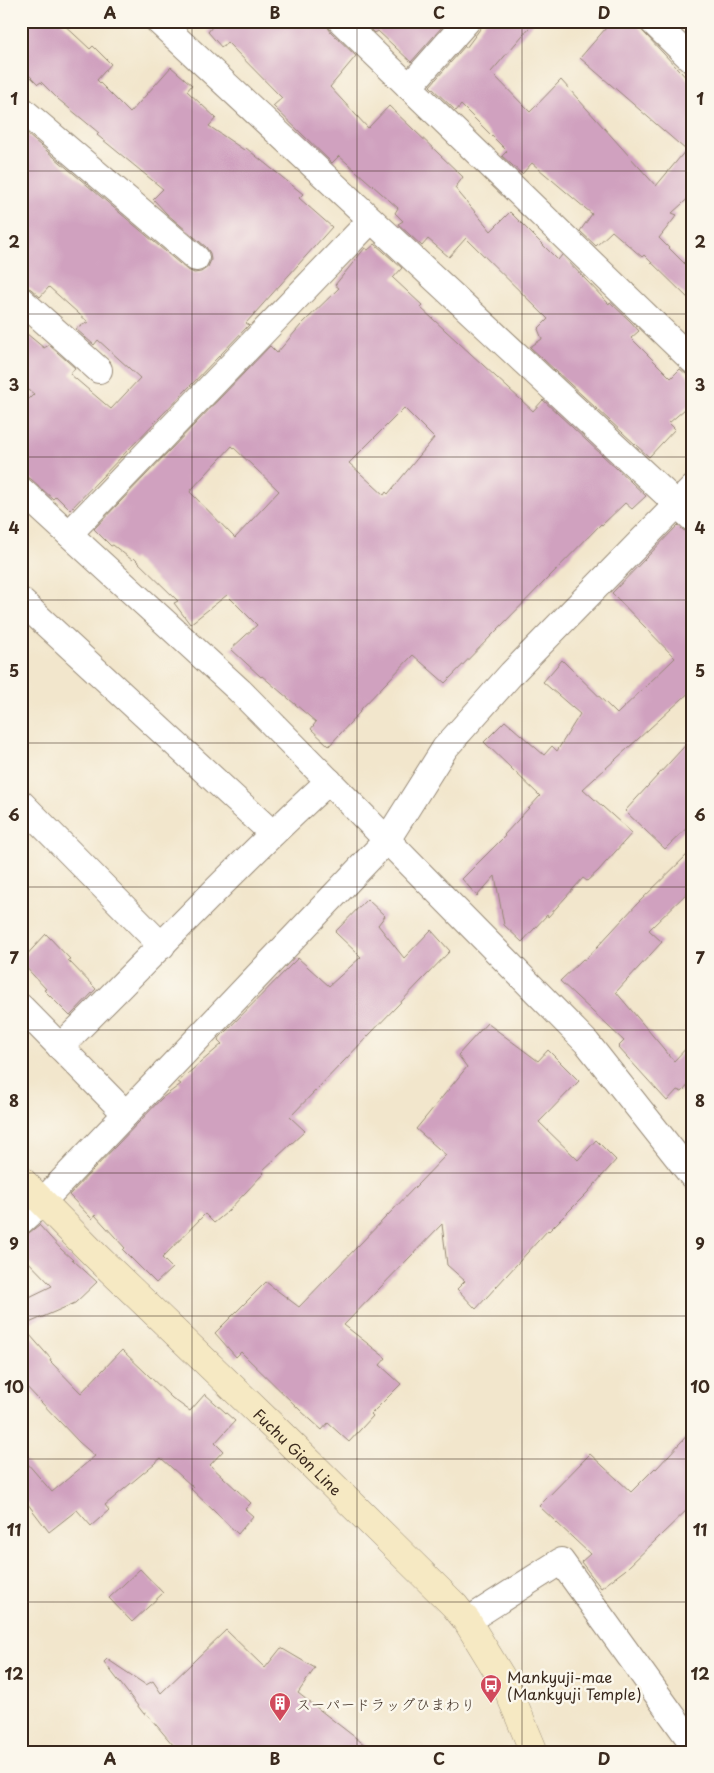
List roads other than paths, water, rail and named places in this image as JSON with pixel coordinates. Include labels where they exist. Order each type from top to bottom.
[{"type":"main road","name":"Fuchu Gion Line","points":[[21,1180],[102,1262],[454,1605],[467,1622],[506,1685],[534,1752]]},
{"type":"street","points":[[21,1221],[42,1202],[387,840],[445,748],[512,673],[688,504],[371,220],[158,21]]},
{"type":"street","points":[[341,21],[693,361]]},
{"type":"street","points":[[410,87],[467,21]]},
{"type":"street","points":[[652,21],[693,61]]},
{"type":"street","points":[[21,109],[196,258]]},
{"type":"street","points":[[69,534],[371,220]]},
{"type":"street","points":[[21,300],[99,370]]},
{"type":"street","points":[[21,490],[240,691],[587,1043],[693,1177]]},
{"type":"street","points":[[21,600],[272,833]]},
{"type":"street","points":[[60,1047],[272,833],[329,780]]},
{"type":"street","points":[[21,803],[162,946]]},
{"type":"street","points":[[21,1007],[126,1114]]},
{"type":"street","points":[[467,1622],[561,1561],[693,1744]]},
{"type":"place","name":"Mankyuji-mae (Mankyuji Temple)","points":[[491,1704]]},
{"type":"place","name":"スーパードラッグひまわり","points":[[280,1722]]}]
